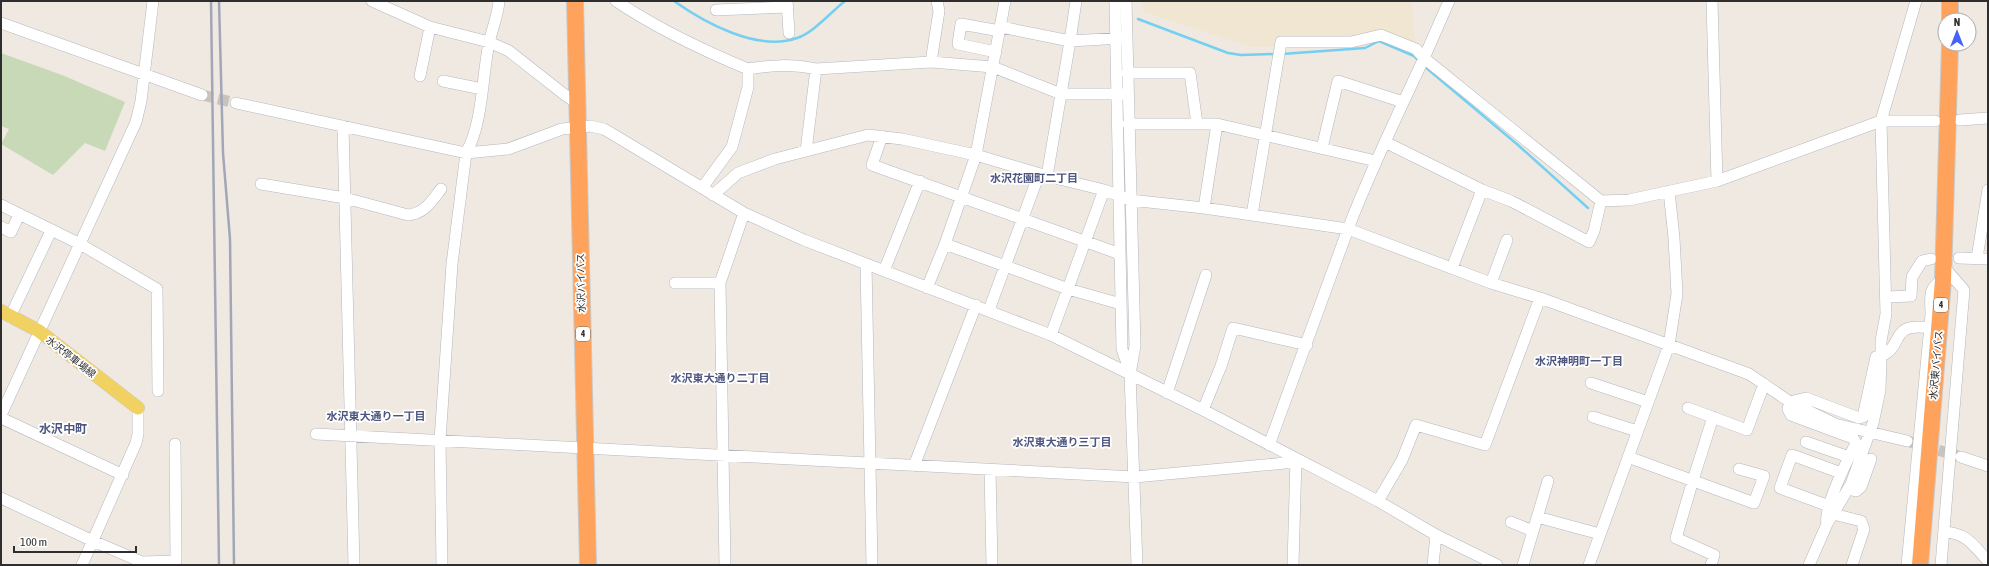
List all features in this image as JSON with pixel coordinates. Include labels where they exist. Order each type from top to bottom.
[{"type":"highway","name":"水沢バイパス","points":[[575,1],[588,565]]},
{"type":"highway","points":[[1950,1],[1950,12]]},
{"type":"highway","name":"水沢東バイパス","points":[[1920,565],[1939,268],[1950,52]]},
{"type":"main road","name":"水沢停車場線","points":[[6,314],[39,332],[138,408]]},
{"type":"street","points":[[1,415],[6,391],[39,332],[136,122],[141,101],[152,1]]},
{"type":"street","points":[[372,1],[430,27],[489,42],[509,51],[577,103]]},
{"type":"street","points":[[442,565],[440,440],[452,264],[466,153],[470,145],[478,114],[489,42],[499,1]]},
{"type":"street","points":[[616,1],[650,23],[748,70],[776,64],[797,65],[816,69],[931,62],[993,67],[1061,94],[1122,94]]},
{"type":"street","points":[[931,62],[939,11],[937,1]]},
{"type":"street","points":[[927,288],[945,244],[976,155],[1005,1]]},
{"type":"street","points":[[989,310],[1023,219],[1043,175],[1061,94],[1076,1]]},
{"type":"street","points":[[1115,1],[1127,73],[1122,94],[1128,124],[1135,346],[1130,374],[1135,477],[1137,565]]},
{"type":"street","points":[[1126,1],[1121,38],[1122,94],[1119,196],[1122,349],[1130,374]]},
{"type":"street","points":[[1269,445],[1307,345],[1348,229],[1376,161],[1449,1]]},
{"type":"street","points":[[1712,1],[1718,181]]},
{"type":"street","points":[[1831,510],[1848,489],[1869,432],[1880,390],[1881,356],[1887,296],[1881,121],[1916,1]]},
{"type":"street","points":[[716,10],[788,4],[789,33]]},
{"type":"street","points":[[1,23],[202,95]]},
{"type":"street","points":[[996,52],[958,44],[961,24],[1070,41],[1121,38]]},
{"type":"street","points":[[420,76],[430,27]]},
{"type":"street","points":[[1252,215],[1282,42],[1351,42],[1381,35],[1416,49],[1424,58],[1601,201],[1629,200],[1718,181],[1881,121],[1935,121]]},
{"type":"street","points":[[806,151],[816,69]]},
{"type":"street","points":[[702,188],[732,147],[748,87],[748,70]]},
{"type":"street","points":[[1127,73],[1190,73],[1197,124]]},
{"type":"street","points":[[442,80],[482,89]]},
{"type":"street","points":[[1322,148],[1338,81],[1403,102]]},
{"type":"street","points":[[236,103],[466,153],[508,149],[548,134],[578,127],[590,126],[604,129],[744,213],[804,240],[1051,335],[1203,410],[1378,501],[1436,535],[1497,565]]},
{"type":"street","points":[[1960,120],[1988,118]]},
{"type":"street","points":[[1128,124],[1217,124],[1266,134],[1376,161]]},
{"type":"street","points":[[1204,208],[1217,124]]},
{"type":"street","points":[[343,126],[354,565]]},
{"type":"street","points":[[713,195],[738,173],[775,159],[868,135],[902,139],[976,155],[1043,175],[1104,190],[1130,200],[1204,208],[1348,229],[1491,283],[1540,298],[1749,374],[1790,402],[1835,424],[1907,441]]},
{"type":"street","points":[[882,136],[872,165],[962,196],[1120,254]]},
{"type":"street","points":[[1385,142],[1482,190],[1511,201],[1589,242],[1594,231],[1601,201]]},
{"type":"street","points":[[884,271],[920,181]]},
{"type":"street","points":[[261,184],[345,198],[408,215],[416,214],[425,209],[441,189]]},
{"type":"street","points":[[1051,335],[1104,190]]},
{"type":"street","points":[[1452,268],[1482,190]]},
{"type":"street","points":[[1959,258],[1983,259],[1988,190]]},
{"type":"street","points":[[1589,565],[1669,345],[1677,294],[1674,238],[1668,191]]},
{"type":"street","points":[[1,205],[80,244],[157,289],[158,392]]},
{"type":"street","points":[[725,565],[720,283],[744,213]]},
{"type":"street","points":[[1,227],[11,232],[19,215]]},
{"type":"street","points":[[6,314],[51,231]]},
{"type":"street","points":[[1491,283],[1507,240]]},
{"type":"street","points":[[945,244],[1068,289],[1121,304]]},
{"type":"street","points":[[1887,296],[1911,296],[1912,277],[1922,261],[1939,268],[1964,290],[1941,565]]},
{"type":"street","points":[[866,264],[872,565]]},
{"type":"street","points":[[1907,565],[1930,328],[1931,290],[1939,268]]},
{"type":"street","points":[[1167,393],[1206,275]]},
{"type":"street","points":[[674,283],[720,283]]},
{"type":"street","points":[[1378,501],[1402,460],[1416,425],[1485,445],[1540,298]]},
{"type":"street","points":[[914,466],[976,305]]},
{"type":"street","points":[[1790,402],[1806,398],[1859,418],[1863,417],[1876,358],[1889,353],[1900,332],[1907,328],[1920,326],[1930,328]]},
{"type":"street","points":[[1203,410],[1233,328],[1307,345]]},
{"type":"street","points":[[1591,383],[1648,402]]},
{"type":"street","points":[[1688,408],[1747,430],[1764,384]]},
{"type":"street","points":[[1790,402],[1788,409],[1791,415],[1853,438],[1856,443],[1841,473],[1831,510],[1826,520],[1827,524],[1810,565]]},
{"type":"street","points":[[82,565],[136,443],[138,434],[138,408]]},
{"type":"street","points":[[1593,417],[1637,431]]},
{"type":"street","points":[[1712,565],[1714,555],[1676,538],[1714,417]]},
{"type":"street","points":[[1,418],[123,475]]},
{"type":"street","points":[[316,434],[1135,477],[1286,463],[1296,459]]},
{"type":"street","points":[[1806,442],[1849,457]]},
{"type":"street","points":[[1,498],[141,563],[176,560],[175,444]]},
{"type":"street","points":[[1841,473],[1792,455],[1780,488],[1861,521],[1864,529],[1852,565]]},
{"type":"street","points":[[1628,457],[1754,503],[1764,476],[1739,469]]},
{"type":"street","points":[[1961,457],[1988,466]]},
{"type":"street","points":[[1293,565],[1296,459]]},
{"type":"street","points":[[1848,489],[1856,491],[1861,487],[1872,459]]},
{"type":"street","points":[[990,470],[992,565]]},
{"type":"street","points":[[1523,565],[1548,481]]},
{"type":"street","points":[[1537,518],[1600,534]]},
{"type":"street","points":[[1511,522],[1533,531]]},
{"type":"street","points":[[1944,532],[1956,532],[1966,538],[1988,561]]},
{"type":"street","points":[[1433,565],[1436,535]]},
{"type":"shaded area","points":[[1143,1],[1412,1],[1415,43],[1252,47],[1144,12]]},
{"type":"green space","points":[[1,53],[62,75],[125,102],[105,151],[85,143],[53,175],[1,144],[9,129],[1,126]]},
{"type":"waterway","points":[[674,1],[701,18],[732,33],[766,41],[782,41],[797,38],[809,32],[845,1]]},
{"type":"waterway","points":[[1138,19],[1228,53],[1241,55],[1275,54]]},
{"type":"waterway","points":[[1282,54],[1365,48],[1379,41],[1414,56],[1419,61]]},
{"type":"waterway","points":[[1424,66],[1518,145],[1588,208]]},
{"type":"tunnel","points":[[202,95],[236,103]]},
{"type":"tunnel","points":[[1907,441],[1958,456]]},
{"type":"railway","points":[[211,1],[219,565]]},
{"type":"railway","points":[[219,1],[223,153],[230,239],[234,565]]},
{"type":"district","name":"水沢花園町二丁目","points":[[1034,178]]},
{"type":"district","name":"水沢神明町一丁目","points":[[1579,361]]},
{"type":"district","name":"水沢東大通り二丁目","points":[[720,378]]},
{"type":"district","name":"水沢東大通り一丁目","points":[[376,416]]},
{"type":"district","name":"水沢中町","points":[[63,429]]},
{"type":"district","name":"水沢東大通り三丁目","points":[[1062,442]]}]
